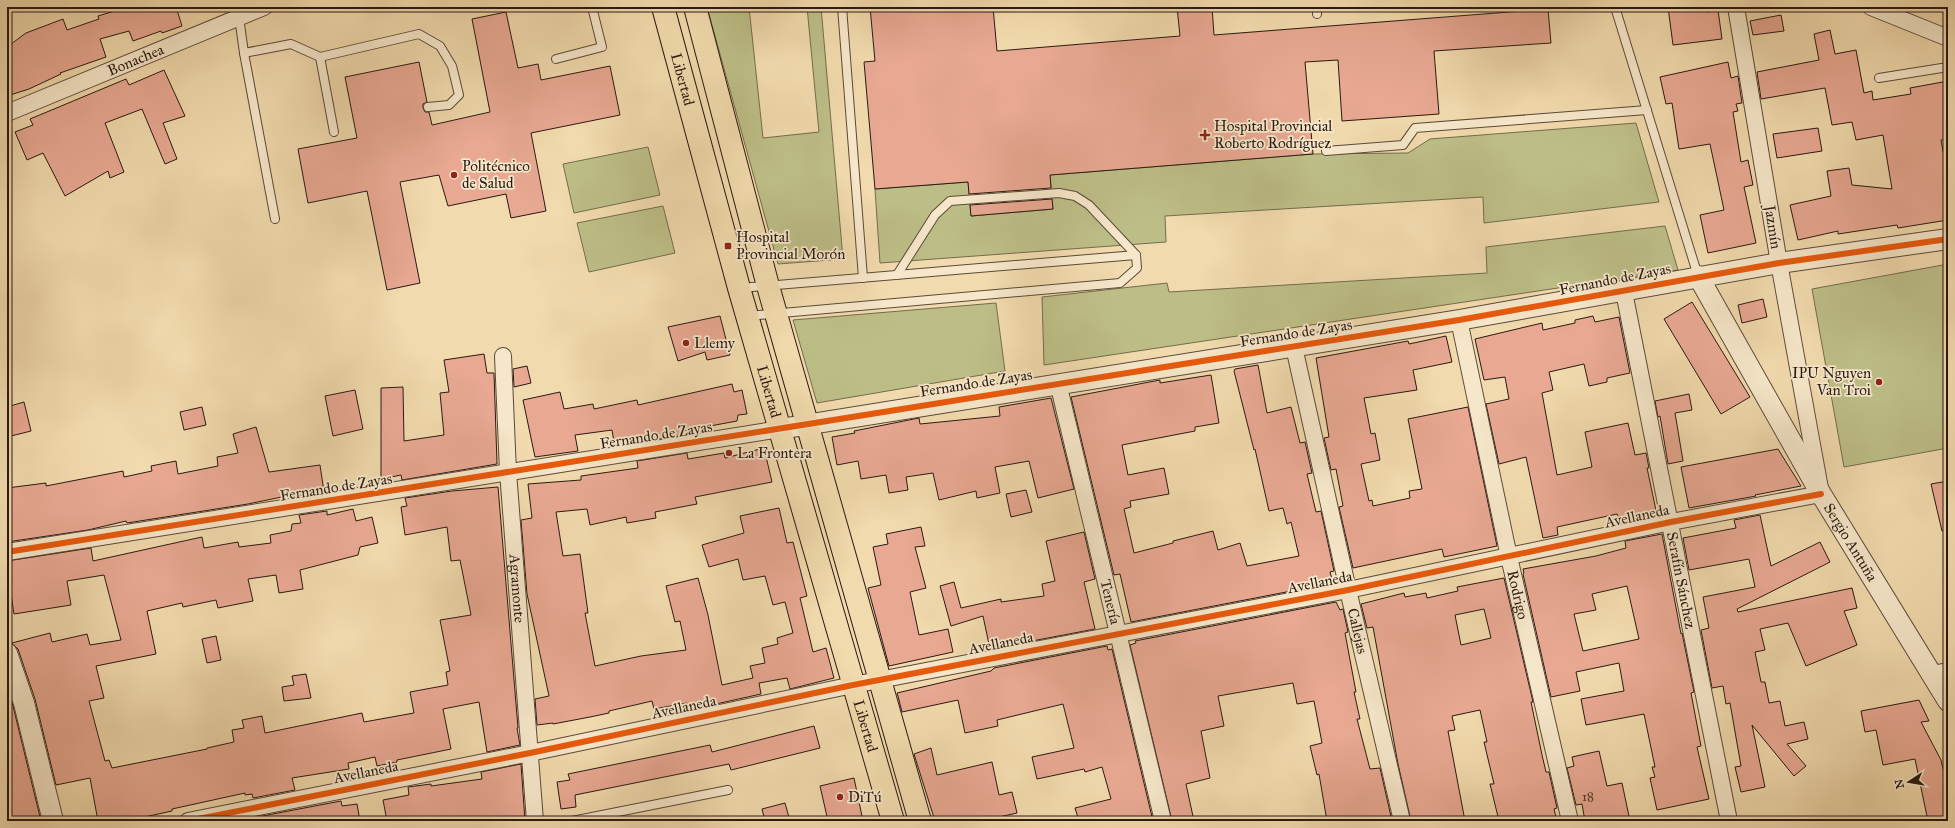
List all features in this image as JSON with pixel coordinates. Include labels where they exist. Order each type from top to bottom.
[{"type":"main road","name":"Libertad","points":[[663,7],[739,288],[893,821]]},
{"type":"main road","name":"Libertad","points":[[695,7],[768,286],[806,424],[920,821]]},
{"type":"street","name":"Bonachea","points":[[7,113],[264,7]]},
{"type":"street","name":"Jazmín","points":[[1736,7],[1779,263],[1821,494]]},
{"type":"street","points":[[1871,7],[1948,38]]},
{"type":"street","name":"Fernando de Zayas","points":[[7,552],[780,429],[1058,383],[1294,347],[1624,292],[1698,276],[1948,239]]},
{"type":"street","name":"Sergio Antuña","points":[[1698,276],[1821,494],[1940,673],[1948,701]]},
{"type":"street","name":"Serafín Sánchez","points":[[1624,292],[1671,522],[1729,821]]},
{"type":"street","name":"Rodrigo","points":[[1459,320],[1509,557],[1570,821]]},
{"type":"street","name":"Callejas","points":[[1294,347],[1348,590],[1402,821]]},
{"type":"street","name":"Agramonte","points":[[503,356],[508,472],[535,821]]},
{"type":"street","name":"Tenería","points":[[1058,383],[1163,821]]},
{"type":"street","name":"Avellaneda","points":[[188,821],[530,753],[853,685],[1348,590],[1671,522],[1821,494]]},
{"type":"street","points":[[7,654],[24,703],[53,821]]},
{"type":"lane","points":[[556,59],[602,47],[592,7]]},
{"type":"lane","points":[[842,7],[863,278]]},
{"type":"lane","points":[[1615,7],[1698,276]]},
{"type":"lane","points":[[238,18],[275,219]]},
{"type":"lane","points":[[244,53],[291,44],[320,57],[419,34],[440,46],[452,66],[459,95],[449,105],[428,107]]},
{"type":"lane","points":[[320,57],[334,132]]},
{"type":"lane","points":[[1879,78],[1948,67]]},
{"type":"lane","points":[[1326,151],[1403,145],[1415,128],[1647,110]]},
{"type":"lane","points":[[747,316],[1120,284],[1137,268],[1136,255],[1089,205],[1075,196],[1059,193],[950,201],[935,215],[897,275]]},
{"type":"lane","points":[[739,288],[1136,255]]},
{"type":"lane","points":[[572,821],[728,790]]},
{"type":"green space","points":[[707,7],[749,7],[763,138],[819,132],[807,7],[821,7],[843,259],[778,264]]},
{"type":"green space","points":[[1636,123],[1659,202],[1484,223],[1483,197],[1165,216],[1166,242],[880,263],[875,189],[968,182],[971,216],[1053,209],[1050,175],[1313,154],[1408,153],[1430,139]]},
{"type":"green space","points":[[648,147],[660,195],[574,213],[563,164]]},
{"type":"green space","points":[[663,206],[675,253],[589,272],[577,223]]},
{"type":"green space","points":[[1665,226],[1678,270],[1044,365],[1042,297],[1167,283],[1169,292],[1487,273],[1486,247]]},
{"type":"green space","points":[[1948,264],[1948,448],[1844,467],[1812,289]]},
{"type":"green space","points":[[996,303],[1005,371],[817,403],[793,320]]},
{"type":"building","points":[[128,7],[176,7],[182,26],[162,33],[161,31],[133,41],[129,31],[100,39],[106,57],[60,73],[61,74],[29,89],[7,96],[7,47],[26,33],[63,19],[67,30],[99,19],[98,16]]},
{"type":"building","points":[[870,7],[993,7],[997,51],[1180,36],[1177,7],[1212,7],[1214,35],[1548,9],[1551,43],[1434,51],[1439,114],[1342,121],[1338,60],[1305,62],[1313,154],[1050,175],[1051,188],[969,194],[968,182],[875,189],[864,62],[875,61]]},
{"type":"building","points":[[1668,7],[1706,7],[1706,12],[1718,10],[1722,39],[1673,45]]},
{"type":"building","points":[[506,12],[518,68],[538,64],[541,80],[610,66],[620,115],[531,133],[546,211],[511,218],[506,194],[448,206],[439,175],[400,182],[420,283],[387,290],[367,191],[308,203],[298,149],[357,138],[345,77],[419,62],[427,102],[423,104],[423,108],[425,112],[429,112],[432,125],[490,112],[472,19]]},
{"type":"building","points":[[1781,15],[1784,31],[1753,35],[1750,21]]},
{"type":"building","points":[[1830,30],[1835,54],[1856,50],[1864,93],[1872,91],[1873,100],[1911,94],[1910,88],[1948,81],[1948,139],[1941,140],[1948,179],[1948,220],[1898,228],[1897,225],[1838,234],[1838,231],[1798,240],[1790,205],[1831,196],[1827,171],[1849,168],[1852,185],[1892,189],[1883,135],[1856,140],[1852,122],[1832,125],[1825,88],[1761,99],[1757,72],[1819,60],[1814,34]]},
{"type":"building","points":[[1728,62],[1731,78],[1738,76],[1742,103],[1736,104],[1738,111],[1733,112],[1741,162],[1748,160],[1753,185],[1744,187],[1756,243],[1708,253],[1700,215],[1724,210],[1710,144],[1679,149],[1672,103],[1666,104],[1660,77]]},
{"type":"building","points":[[164,70],[185,116],[163,123],[177,159],[165,164],[142,109],[105,123],[124,172],[110,178],[108,171],[65,196],[43,153],[27,160],[15,132],[33,125],[30,119],[126,79],[129,85]]},
{"type":"building","points":[[1818,128],[1822,151],[1777,158],[1773,134]]},
{"type":"building","points":[[1052,199],[1053,209],[971,216],[970,205]]},
{"type":"building","points":[[1763,299],[1767,317],[1742,323],[1738,305]]},
{"type":"building","points":[[1692,302],[1750,397],[1721,414],[1664,319]]},
{"type":"building","points":[[720,316],[730,355],[707,360],[705,352],[678,361],[668,327]]},
{"type":"building","points":[[1593,316],[1595,322],[1619,317],[1630,373],[1607,378],[1607,382],[1589,386],[1584,364],[1549,372],[1553,390],[1542,393],[1557,475],[1592,467],[1585,432],[1628,423],[1635,455],[1646,453],[1649,468],[1647,468],[1657,515],[1621,523],[1617,514],[1557,527],[1558,535],[1543,538],[1526,457],[1499,464],[1486,404],[1509,399],[1505,377],[1484,380],[1475,339],[1542,323],[1543,330],[1575,323],[1575,320]]},
{"type":"building","points":[[1446,336],[1452,362],[1413,370],[1417,390],[1364,398],[1371,434],[1375,433],[1380,460],[1361,464],[1369,501],[1372,500],[1373,506],[1410,498],[1409,491],[1422,489],[1408,419],[1468,407],[1497,546],[1444,557],[1442,549],[1353,568],[1339,507],[1343,506],[1336,469],[1331,470],[1324,438],[1329,437],[1316,358],[1408,341],[1409,344]]},
{"type":"building","points":[[484,354],[487,373],[494,373],[497,464],[402,480],[401,475],[381,479],[381,388],[403,387],[404,441],[444,435],[440,393],[449,392],[444,360]]},
{"type":"building","points":[[1258,365],[1267,413],[1291,407],[1300,443],[1305,442],[1312,473],[1307,474],[1316,512],[1321,511],[1334,571],[1330,572],[1333,583],[1131,622],[1120,574],[1114,575],[1071,397],[1160,380],[1160,383],[1211,375],[1219,423],[1195,427],[1195,431],[1122,445],[1128,475],[1164,468],[1169,494],[1130,501],[1131,507],[1124,509],[1134,553],[1213,531],[1218,550],[1240,543],[1247,566],[1299,556],[1291,522],[1287,524],[1283,508],[1269,511],[1255,449],[1254,450],[1234,371],[1235,369]]},
{"type":"building","points":[[527,366],[531,383],[514,387],[513,369]]},
{"type":"building","points":[[732,384],[734,392],[742,390],[747,414],[738,415],[737,421],[683,431],[684,435],[634,443],[633,438],[614,442],[612,430],[575,435],[578,451],[535,457],[523,400],[560,392],[564,409],[593,404],[594,409],[637,400],[638,405]]},
{"type":"building","points":[[355,390],[363,429],[333,436],[325,396]]},
{"type":"building","points":[[1689,394],[1692,410],[1675,413],[1683,461],[1668,464],[1660,416],[1658,417],[1655,401]]},
{"type":"building","points":[[1051,398],[1074,489],[1038,498],[1029,461],[995,467],[1000,493],[977,498],[976,491],[939,500],[933,473],[906,477],[908,490],[889,493],[886,475],[861,479],[858,461],[837,465],[832,437],[919,418],[920,424],[1000,416],[999,407]]},
{"type":"building","points":[[24,402],[31,431],[7,437],[7,407]]},
{"type":"building","points":[[202,407],[206,425],[184,430],[180,412]]},
{"type":"building","points":[[256,427],[269,472],[320,465],[324,492],[296,496],[296,494],[248,504],[127,523],[126,521],[88,530],[7,542],[7,488],[46,483],[46,486],[123,471],[124,477],[152,471],[151,466],[176,461],[178,474],[218,466],[217,457],[238,453],[233,434]]},
{"type":"building","points":[[764,448],[772,482],[695,497],[697,504],[655,512],[656,518],[627,523],[626,517],[590,525],[587,509],[556,512],[563,556],[580,554],[588,613],[585,613],[595,666],[641,656],[686,650],[680,621],[675,622],[666,586],[698,578],[708,615],[722,685],[753,678],[750,666],[765,663],[762,648],[778,644],[777,638],[793,633],[785,602],[773,605],[765,576],[743,580],[738,559],[709,567],[702,545],[744,533],[740,516],[779,508],[787,543],[793,542],[807,596],[800,598],[813,652],[826,648],[834,678],[790,689],[787,678],[759,683],[761,694],[689,710],[687,703],[654,709],[652,701],[590,717],[553,724],[537,725],[535,699],[549,696],[527,594],[521,520],[532,518],[528,484],[581,480],[581,476],[638,468],[637,461],[687,453],[688,459],[724,453],[725,458]]},
{"type":"building","points":[[1778,449],[1801,486],[1689,508],[1681,467]]},
{"type":"building","points":[[1948,481],[1948,530],[1942,531],[1931,484]]},
{"type":"building","points":[[498,487],[517,728],[520,745],[487,752],[479,702],[443,709],[451,749],[397,760],[397,762],[377,766],[375,757],[348,763],[349,769],[292,778],[295,790],[253,798],[252,794],[245,795],[245,793],[172,809],[172,811],[140,818],[122,821],[98,821],[90,778],[56,785],[35,699],[18,649],[12,643],[50,633],[52,642],[87,634],[90,645],[121,640],[104,575],[67,581],[71,605],[14,614],[9,581],[7,582],[7,561],[91,548],[93,561],[202,537],[204,548],[238,542],[239,547],[271,543],[270,535],[291,531],[292,524],[301,523],[299,515],[327,511],[327,515],[353,509],[356,521],[372,517],[378,543],[360,547],[358,555],[300,570],[303,589],[279,593],[276,575],[248,579],[253,601],[218,608],[216,600],[183,607],[182,603],[147,611],[156,654],[96,666],[104,698],[89,701],[105,761],[109,760],[112,768],[207,749],[234,742],[232,730],[244,728],[242,720],[262,716],[265,733],[362,713],[364,722],[414,713],[410,692],[448,685],[446,672],[450,671],[440,620],[471,615],[460,560],[451,561],[447,527],[405,535],[401,507],[407,506],[405,498],[452,491]]},
{"type":"building","points":[[1026,490],[1032,512],[1011,517],[1006,494]]},
{"type":"building","points":[[1760,515],[1771,566],[1820,542],[1830,562],[1737,609],[1738,612],[1852,588],[1857,608],[1844,611],[1857,645],[1806,666],[1788,623],[1760,629],[1765,650],[1755,652],[1761,682],[1765,682],[1769,703],[1780,701],[1785,726],[1804,722],[1808,739],[1787,744],[1806,766],[1794,776],[1752,725],[1765,787],[1741,792],[1735,767],[1741,766],[1730,703],[1726,704],[1723,686],[1712,688],[1701,630],[1709,628],[1703,597],[1755,587],[1749,559],[1689,570],[1683,538],[1736,528],[1734,520]]},
{"type":"building","points":[[921,527],[925,546],[915,547],[926,588],[910,592],[919,635],[948,629],[953,652],[889,666],[868,588],[881,585],[873,547],[888,544],[886,534]]},
{"type":"building","points":[[1084,532],[1095,579],[1084,582],[1095,629],[990,649],[983,616],[951,626],[940,586],[954,582],[961,608],[1001,599],[1001,602],[1044,596],[1042,584],[1055,581],[1046,541]]},
{"type":"building","points":[[1662,534],[1681,634],[1682,633],[1694,692],[1691,693],[1701,746],[1697,747],[1709,799],[1657,810],[1650,778],[1655,777],[1652,767],[1655,767],[1644,714],[1586,725],[1581,699],[1624,691],[1619,663],[1576,672],[1580,691],[1551,697],[1523,569],[1596,556],[1626,548],[1625,541]],"holes":[[[1627,586],[1639,639],[1583,651],[1574,614],[1596,610],[1592,594]]]},
{"type":"building","points":[[1504,578],[1533,702],[1531,702],[1542,755],[1546,772],[1549,772],[1557,808],[1554,809],[1557,821],[1499,821],[1490,784],[1494,784],[1484,742],[1487,742],[1480,710],[1452,716],[1455,730],[1448,731],[1465,821],[1411,821],[1398,764],[1373,627],[1367,628],[1361,604],[1404,593],[1405,597],[1426,593],[1427,598],[1458,591],[1457,587]],"holes":[[[1484,609],[1491,638],[1461,645],[1455,615]]]},
{"type":"building","points":[[1336,602],[1340,610],[1343,609],[1348,632],[1345,633],[1356,692],[1354,692],[1360,719],[1357,719],[1370,769],[1380,768],[1392,821],[1327,821],[1319,774],[1317,775],[1310,746],[1322,743],[1314,701],[1297,704],[1293,683],[1218,696],[1224,726],[1201,731],[1210,778],[1186,784],[1194,821],[1172,821],[1130,645],[1136,643],[1135,641]]},
{"type":"building","points":[[216,636],[221,660],[207,663],[202,639]]},
{"type":"building","points":[[1107,646],[1108,650],[1112,649],[1153,821],[1079,821],[1075,808],[1111,799],[1102,767],[1085,772],[1084,769],[1037,779],[1032,757],[1074,748],[1063,704],[997,720],[998,726],[965,733],[958,700],[902,712],[897,693],[991,671],[994,668]]},
{"type":"building","points":[[306,674],[311,698],[284,701],[282,687],[294,685],[292,676]]},
{"type":"building","points":[[7,689],[13,706],[41,821],[7,821]]},
{"type":"building","points":[[1919,700],[1929,721],[1921,722],[1941,760],[1948,790],[1948,821],[1928,821],[1915,759],[1883,765],[1876,730],[1865,732],[1861,711]]},
{"type":"building","points":[[814,726],[820,748],[731,770],[729,764],[575,795],[576,807],[561,809],[557,782],[570,780],[568,774],[710,745],[712,752]]},
{"type":"building","points":[[931,748],[937,775],[992,762],[999,795],[1012,792],[1017,813],[981,821],[935,821],[914,754]]},
{"type":"building","points":[[1599,751],[1607,786],[1622,783],[1630,821],[1585,821],[1582,804],[1576,805],[1567,768],[1574,766],[1572,757]]},
{"type":"building","points":[[521,764],[525,821],[387,821],[383,800],[409,795],[408,787],[431,784],[431,786],[482,779],[481,772]]},
{"type":"building","points":[[854,778],[863,821],[828,821],[820,786]]},
{"type":"building","points":[[341,801],[342,806],[357,804],[360,821],[258,821],[257,817]]},
{"type":"building","points":[[785,803],[790,821],[765,821],[762,809]]},
{"type":"cycle path","points":[[7,552],[1459,320],[1779,263],[1948,239]]},
{"type":"cycle path","points":[[188,821],[530,753],[853,685],[1348,590],[1671,522],[1821,494]]},
{"type":"place","name":"Hospital Provincial Roberto Rodríguez","points":[[1205,135]]},
{"type":"place","name":"Politécnico de Salud","points":[[454,175]]},
{"type":"place","name":"Hospital Provincial Morón","points":[[728,246]]},
{"type":"place","name":"Llemy","points":[[686,343]]},
{"type":"place","name":"IPU Nguyen Van Troi","points":[[1879,382]]},
{"type":"place","name":"La Frontera","points":[[729,453]]},
{"type":"place","name":"DiTú","points":[[840,797]]}]
